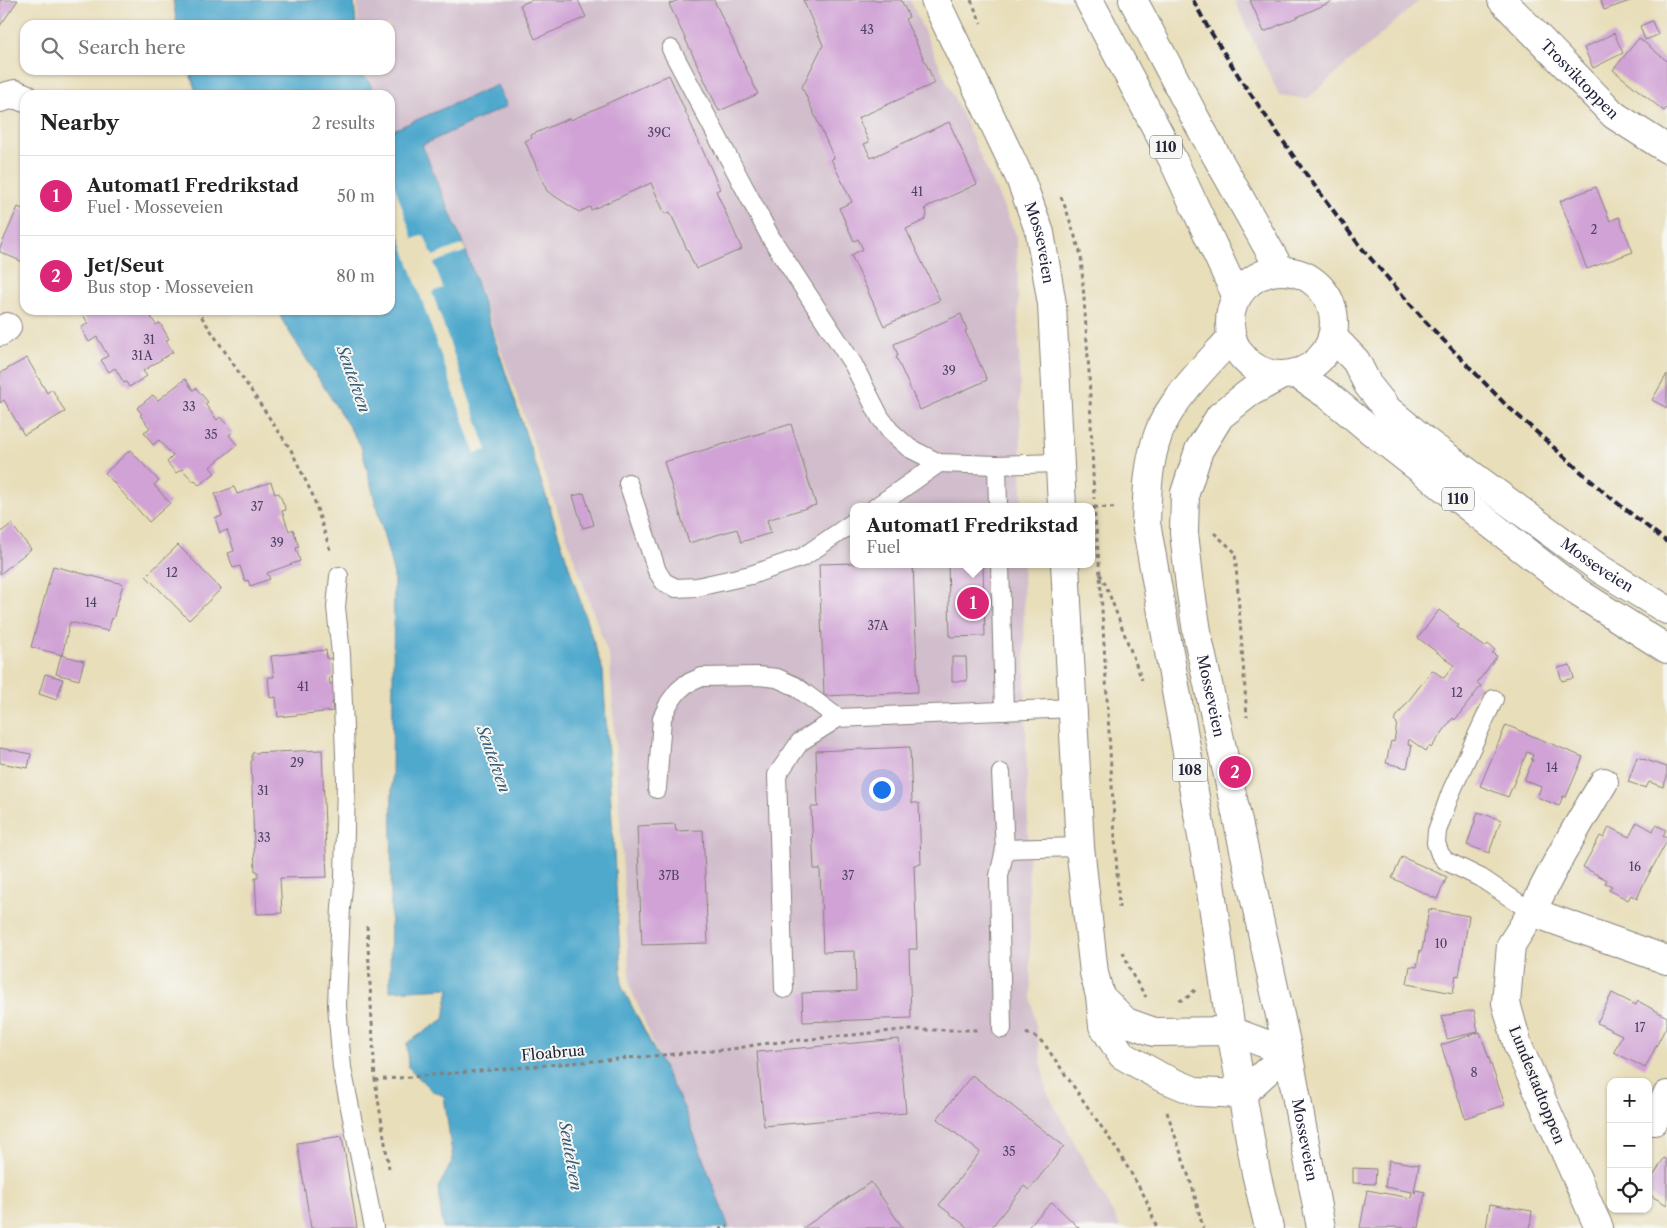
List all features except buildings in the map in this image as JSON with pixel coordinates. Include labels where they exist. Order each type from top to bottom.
[{"type":"main road","name":"Mosseveien","points":[[935,0],[1020,178],[1040,233],[1052,304],[1058,463],[1062,503]]},
{"type":"main road","name":"110","points":[[1089,0],[1174,160],[1237,297]]},
{"type":"main road","name":"110","points":[[1133,0],[1200,127],[1281,271]]},
{"type":"main road","name":"Trosviktoppen","points":[[1502,0],[1614,115],[1667,149]]},
{"type":"main road","points":[[0,98],[15,94],[20,96]]},
{"type":"main road","points":[[1232,337],[1231,317],[1237,297],[1256,278],[1281,271],[1307,278],[1318,286],[1332,309],[1334,323],[1332,336],[1327,349],[1319,360],[1308,368],[1289,374]]},
{"type":"main road","name":"Mosseveien","points":[[1332,336],[1356,361],[1368,385],[1387,409],[1428,443],[1600,569],[1667,610]]},
{"type":"main road","name":"Mosseveien","points":[[1232,337],[1177,399],[1159,431],[1148,477],[1146,523],[1208,870],[1231,1031],[1256,1173],[1269,1228]]},
{"type":"main road","name":"110","points":[[1232,337],[1237,349],[1245,360],[1256,368],[1269,373],[1289,374]]},
{"type":"main road","name":"Mosseveien","points":[[1321,1228],[1288,1052],[1198,638],[1184,533],[1186,493],[1198,450],[1220,416],[1249,393],[1289,374],[1329,396],[1579,593],[1667,649]]},
{"type":"main road","points":[[1065,568],[1080,847],[1094,973],[1100,996],[1103,1026],[1122,1055],[1161,1077],[1198,1092],[1242,1094],[1288,1052],[1231,1031],[1154,1032],[1126,1022],[1100,996]]},
{"type":"main road","name":"Lundestadtoppen","points":[[1599,1228],[1518,1046],[1506,1003],[1511,945],[1532,912],[1569,839],[1604,782]]},
{"type":"main road","points":[[1532,912],[1667,960]]},
{"type":"main road","points":[[1654,1121],[1667,1095]]},
{"type":"lane","points":[[671,49],[771,238],[853,364],[880,417],[890,432],[909,448],[939,462],[997,465],[1058,463]]},
{"type":"lane","points":[[882,503],[939,462]]},
{"type":"lane","points":[[997,465],[998,503]]},
{"type":"lane","points":[[628,483],[657,571],[664,582],[676,588],[697,588],[751,575],[804,557],[850,525]]},
{"type":"lane","points":[[1000,568],[1004,711]]},
{"type":"lane","points":[[339,576],[336,607],[341,654],[346,780],[345,862],[341,906],[337,1005],[342,1068],[374,1228]]},
{"type":"lane","points":[[657,789],[662,718],[669,703],[678,691],[686,684],[702,677],[758,676],[777,678],[795,686],[838,718]]},
{"type":"lane","points":[[1494,698],[1452,792],[1437,831],[1436,843],[1440,854],[1446,861],[1481,878],[1532,912]]},
{"type":"lane","points":[[784,989],[777,775],[800,742],[838,718],[1072,708]]},
{"type":"lane","points":[[1001,773],[1005,850],[999,876],[1002,1029]]},
{"type":"lane","points":[[1005,850],[1080,847]]},
{"type":"path","points":[[1089,372],[1094,503]]},
{"type":"path","points":[[1095,507],[1120,508]]},
{"type":"path","points":[[1095,518],[1100,574],[1119,908]]},
{"type":"path","points":[[1210,528],[1235,552],[1248,724]]},
{"type":"path","points":[[1100,574],[1145,687]]},
{"type":"path","points":[[1121,948],[1133,976],[1149,1002]]},
{"type":"path","points":[[1172,1004],[1188,997],[1197,987]]},
{"type":"path","name":"Floabrua","points":[[390,1169],[376,1080],[732,1049],[761,1044],[902,1030],[1002,1029],[1029,1033],[1045,1045],[1118,1151],[1145,1197],[1157,1228]]},
{"type":"path","points":[[1165,1105],[1193,1190],[1203,1228]]},
{"type":"path","points":[[719,1228],[728,1226]]},
{"type":"shaded area","points":[[357,0],[910,0],[1017,237],[1022,503],[850,503],[850,568],[1023,568],[1031,997],[1046,1090],[1121,1228],[729,1228],[630,986],[610,660],[466,251],[422,144],[507,106],[497,85],[395,129],[395,90],[373,90],[369,82],[362,75],[395,75],[395,20],[358,20]]},
{"type":"shaded area","points":[[1234,0],[1420,0],[1307,99],[1279,95]]},
{"type":"water","points":[[173,0],[354,0],[356,20],[176,20]]},
{"type":"water","points":[[191,75],[362,75],[369,82],[373,90],[195,90]]},
{"type":"water","name":"Seutelven","points":[[497,85],[507,106],[422,145],[466,251],[603,671],[622,987],[684,1108],[729,1228],[443,1228],[438,1188],[453,1160],[444,1096],[431,1090],[408,1067],[407,1043],[444,1019],[449,988],[390,991],[394,575],[361,446],[280,315],[395,315],[395,129]]},
{"type":"pier","points":[[395,187],[413,239],[424,235],[433,256],[463,244],[466,251],[434,263],[443,288],[432,292],[487,450],[475,453],[395,223]]},
{"type":"railway","points":[[1193,0],[1243,83],[1303,170],[1359,245],[1425,321],[1505,404],[1606,494],[1667,542]]},
{"type":"place","name":"Automat1 Fredrikstad","points":[[973,603]]},
{"type":"place","name":"Jet/Seut","points":[[1235,772]]}]
